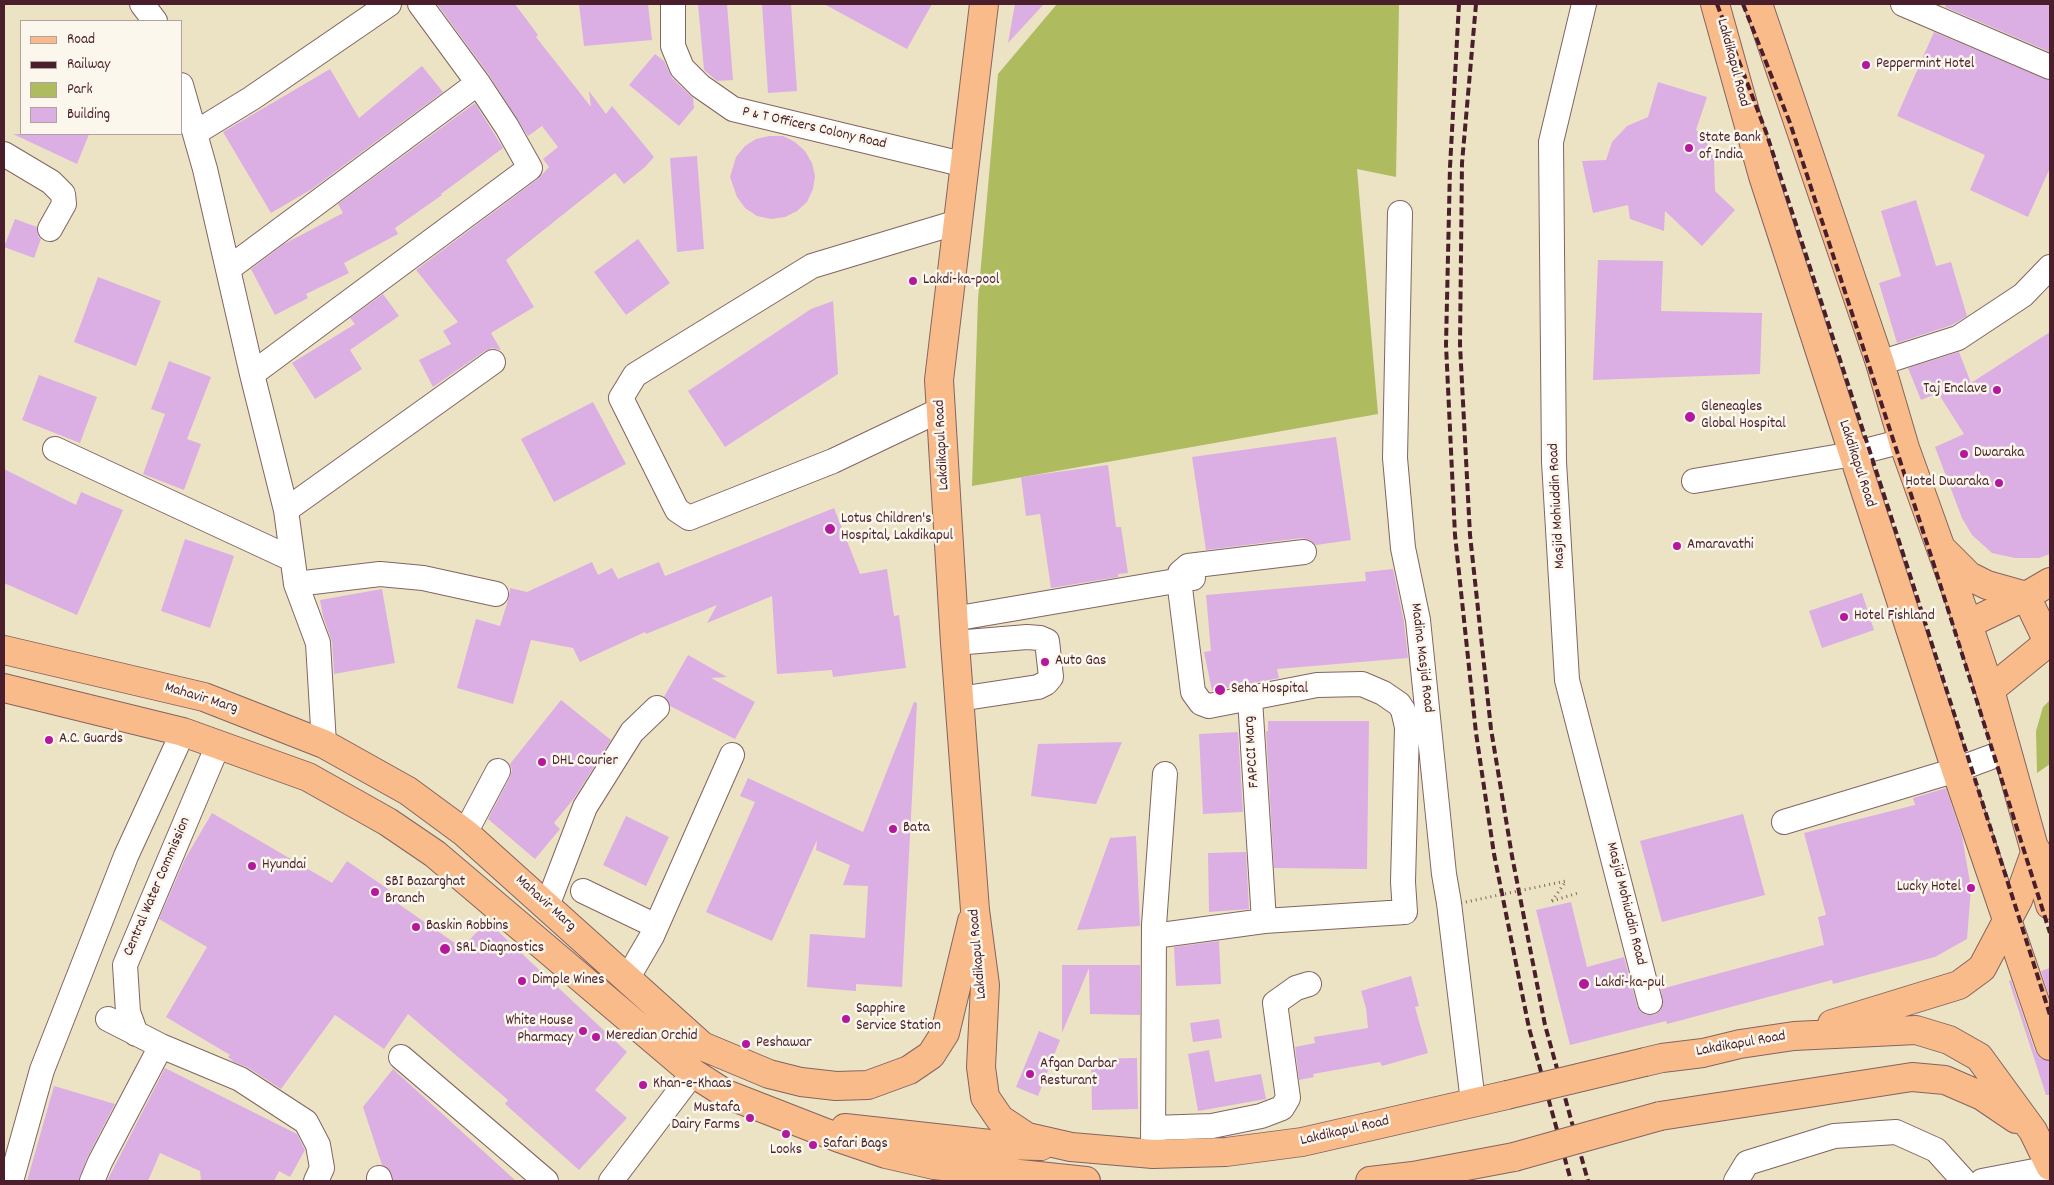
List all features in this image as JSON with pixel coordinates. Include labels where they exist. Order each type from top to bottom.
[{"type":"main road","name":"Lakdikapul Road","points":[[984,4],[939,380],[954,631],[975,910],[985,985],[980,1067],[985,1097],[1000,1119],[1027,1137],[1071,1147],[1153,1141],[1226,1152],[1302,1142],[1662,1058],[1703,1053],[1740,1044],[1794,1036],[1916,1030],[1949,1040],[1979,1057],[2033,1131],[2050,1167]]},
{"type":"main road","name":"Lakdikapul Road","points":[[1716,4],[1763,176],[1956,770],[2050,1046]]},
{"type":"main road","points":[[1758,4],[1880,364],[1903,441],[1968,624],[1990,690],[2007,751],[2043,847],[2050,906]]},
{"type":"main road","points":[[1940,546],[1969,576],[1987,585],[2026,596],[2049,641],[1990,690]]},
{"type":"main road","points":[[1968,624],[2026,596],[2050,582]]},
{"type":"main road","name":"Mahavir Marg","points":[[4,650],[204,697],[324,744],[408,791],[465,833],[702,1046],[769,1074],[801,1082],[836,1086],[868,1085],[909,1070],[931,1055],[945,1033],[956,979],[975,910]]},
{"type":"main road","points":[[4,688],[183,732],[308,777],[388,822],[427,849],[694,1074],[726,1094],[886,1154],[934,1165],[1032,1179],[1086,1181]]},
{"type":"main road","name":"Lakdikapul Road","points":[[1794,1036],[1959,985],[1982,968],[2018,900],[2043,847]]},
{"type":"main road","name":"Lakdikapul Road","points":[[1370,1181],[1413,1176],[1514,1157],[1660,1116],[1912,1077],[1945,1080],[1982,1096],[2033,1131]]},
{"type":"main road","points":[[794,1119],[846,1128],[999,1145],[1071,1147]]},
{"type":"main road","points":[[934,1165],[962,1181]]},
{"type":"street","points":[[195,133],[252,98],[388,4]]},
{"type":"street","points":[[252,374],[530,168],[507,127],[478,83],[420,4]]},
{"type":"street","name":"P & T Officers Colony Road","points":[[673,4],[673,46],[682,68],[700,86],[733,109],[966,165]]},
{"type":"street","name":"Masjid Mohiuddin Road","points":[[1584,4],[1551,142],[1554,462],[1567,680],[1650,1002]]},
{"type":"street","points":[[1903,4],[2050,67]]},
{"type":"street","points":[[228,269],[478,83]]},
{"type":"street","points":[[182,88],[195,133],[286,510],[296,584],[318,643],[324,744]]},
{"type":"street","points":[[4,154],[50,182],[63,194],[64,204],[50,229]]},
{"type":"street","name":"Madina Masjid Road","points":[[1400,213],[1395,458],[1403,548],[1418,620],[1444,874],[1473,1102]]},
{"type":"street","points":[[940,410],[833,460],[689,518],[677,510],[621,398],[636,375],[812,266],[958,222]]},
{"type":"street","points":[[1880,364],[1958,338],[2023,295],[2050,267]]},
{"type":"street","points":[[286,510],[493,362]]},
{"type":"street","points":[[1694,481],[1853,454],[1903,441]]},
{"type":"street","points":[[55,449],[292,559]]},
{"type":"street","points":[[954,631],[1179,580],[1310,558]]},
{"type":"street","points":[[296,584],[380,574],[423,578],[496,594]]},
{"type":"street","name":"FAPCCI Marg","points":[[1179,580],[1193,692],[1201,703],[1208,706],[1250,699],[1264,922]]},
{"type":"street","points":[[954,631],[1040,638],[1047,641],[1051,677],[1046,683],[1038,687],[959,699]]},
{"type":"street","points":[[1154,936],[1264,922],[1405,912],[1403,882],[1407,727],[1404,710],[1399,704],[1383,693],[1362,684],[1317,685],[1250,699]]},
{"type":"street","points":[[547,906],[585,808],[632,732],[657,708]]},
{"type":"street","points":[[11,1181],[42,1070],[126,856],[183,732]]},
{"type":"street","name":"Central Water Commission","points":[[136,1034],[128,1012],[125,965],[218,745]]},
{"type":"street","points":[[1784,822],[1956,770],[2007,751]]},
{"type":"street","points":[[627,979],[656,926],[732,755]]},
{"type":"street","points":[[465,833],[498,771]]},
{"type":"street","points":[[1165,774],[1154,936],[1153,1141],[1261,1116],[1282,1108],[1288,1098],[1274,1002],[1296,988],[1309,984]]},
{"type":"street","points":[[583,891],[656,926]]},
{"type":"street","points":[[108,1019],[162,1046],[240,1079],[306,1122],[318,1145],[322,1168],[316,1181]]},
{"type":"street","points":[[92,1181],[100,1162],[162,1046]]},
{"type":"street","points":[[401,1057],[546,1181]]},
{"type":"street","points":[[611,1181],[694,1074]]},
{"type":"street","points":[[1736,1181],[1747,1163],[1834,1136],[1896,1132],[1936,1150],[1964,1181]]},
{"type":"street","points":[[1982,1181],[2050,1167]]},
{"type":"path","points":[[1461,903],[1566,881],[1552,901],[1578,893]]},
{"type":"green space","points":[[1057,4],[1399,4],[1396,177],[1357,169],[1378,414],[972,486],[978,299],[998,74]]},
{"type":"green space","points":[[2050,700],[2050,764],[2037,773],[2036,731],[2043,707]]},
{"type":"building","points":[[437,4],[515,4],[538,35],[536,37],[591,107],[589,91],[606,114],[612,106],[654,157],[624,184],[615,173],[506,260],[534,307],[491,333],[501,350],[492,348],[485,351],[433,387],[419,360],[451,344],[443,331],[458,322],[416,270],[538,179],[549,167],[543,159],[558,147],[542,126],[528,136],[489,75]]},
{"type":"building","points":[[579,4],[648,4],[652,40],[584,46]]},
{"type":"building","points":[[698,4],[727,4],[733,80],[717,81],[704,70]]},
{"type":"building","points":[[762,4],[791,4],[797,91],[768,93]]},
{"type":"building","points":[[824,4],[932,4],[907,49]]},
{"type":"building","points":[[1015,4],[1044,4],[1008,43]]},
{"type":"building","points":[[1946,4],[2050,4],[2050,52],[1945,7]]},
{"type":"building","points":[[1934,32],[2050,81],[2050,168],[2028,217],[1970,190],[1985,155],[1897,116]]},
{"type":"building","points":[[655,54],[664,61],[672,78],[693,98],[694,108],[679,126],[629,85]]},
{"type":"building","points":[[422,66],[443,92],[312,189],[271,213],[223,132],[330,69],[359,118]]},
{"type":"building","points":[[1658,82],[1707,97],[1696,130],[1705,139],[1714,159],[1715,191],[1735,210],[1702,246],[1665,211],[1664,231],[1630,219],[1628,205],[1593,213],[1582,161],[1606,160],[1612,142],[1627,126],[1648,117]]},
{"type":"building","points":[[475,103],[503,148],[395,228],[398,234],[344,263],[349,273],[306,294],[308,298],[275,315],[251,269],[284,244],[343,213],[338,204]]},
{"type":"building","points":[[13,134],[89,135],[77,164]]},
{"type":"building","points":[[769,136],[783,136],[795,142],[805,151],[812,163],[815,176],[813,189],[807,202],[797,211],[785,217],[771,219],[757,216],[745,208],[737,197],[730,177],[736,157],[745,146],[756,139]]},
{"type":"building","points":[[697,156],[704,249],[677,252],[670,158]]},
{"type":"building","points":[[1916,200],[1936,266],[1951,262],[1967,316],[1952,325],[1897,343],[1879,283],[1901,276],[1881,211]]},
{"type":"building","points":[[15,219],[37,227],[38,236],[41,239],[34,258],[4,247]]},
{"type":"building","points":[[638,239],[670,283],[626,315],[594,272]]},
{"type":"building","points":[[1598,260],[1663,261],[1661,311],[1762,313],[1760,374],[1593,380]]},
{"type":"building","points":[[98,277],[161,301],[136,366],[74,342]]},
{"type":"building","points":[[383,294],[399,316],[350,350],[362,369],[315,399],[292,363],[355,324],[350,318]]},
{"type":"building","points":[[833,301],[838,374],[725,447],[688,391],[811,309]]},
{"type":"building","name":"Hotel Dwaraka","points":[[2050,332],[2050,554],[2039,558],[2015,558],[1992,553],[1972,535],[1962,518],[1935,447],[1964,434],[1938,393],[1921,400],[1908,368],[1959,352],[1971,383]]},
{"type":"building","points":[[169,361],[211,377],[187,439],[201,444],[184,490],[143,474],[165,414],[151,409]]},
{"type":"building","points":[[39,375],[97,397],[80,443],[22,420]]},
{"type":"building","points":[[593,402],[626,464],[554,502],[521,439]]},
{"type":"building","points":[[1336,437],[1351,540],[1316,545],[1310,540],[1302,538],[1206,550],[1192,457]]},
{"type":"building","points":[[1108,465],[1116,527],[1121,527],[1128,573],[1118,574],[1118,577],[1051,588],[1040,514],[1026,516],[1021,477]]},
{"type":"building","points":[[4,469],[76,505],[81,492],[123,510],[77,615],[4,583]]},
{"type":"building","points":[[834,508],[860,574],[887,569],[894,616],[899,615],[906,668],[833,677],[832,670],[777,674],[772,596],[707,623],[717,605],[646,634],[645,632],[580,662],[573,648],[531,640],[513,704],[457,688],[476,619],[500,626],[510,588],[527,592],[592,562],[598,575],[612,568],[618,579],[659,562],[665,576]]},
{"type":"building","points":[[185,539],[234,556],[210,628],[161,611]]},
{"type":"building","points":[[1393,569],[1404,622],[1408,658],[1277,669],[1279,678],[1212,691],[1204,652],[1211,651],[1206,595],[1366,581],[1365,572]]},
{"type":"building","points":[[382,589],[395,663],[334,674],[332,642],[323,616],[320,600]]},
{"type":"building","points":[[1862,593],[1874,630],[1822,648],[1809,611]]},
{"type":"building","points":[[688,655],[727,677],[711,678],[755,702],[735,739],[670,706],[664,697]]},
{"type":"building","points":[[561,700],[611,740],[575,797],[554,823],[560,829],[535,859],[488,819],[510,777],[512,770],[510,764]]},
{"type":"building","points":[[914,702],[917,703],[902,987],[856,984],[856,991],[807,987],[810,934],[865,938],[868,886],[843,885],[850,865],[816,850],[817,840],[772,941],[706,912],[755,802],[740,796],[748,778],[863,832]]},
{"type":"building","points":[[1268,721],[1369,721],[1367,869],[1274,868],[1266,731],[1268,731]]},
{"type":"building","points":[[1238,732],[1243,812],[1203,814],[1199,734]]},
{"type":"building","points":[[1122,742],[1096,804],[1031,796],[1038,744]]},
{"type":"building","points":[[1946,788],[1962,836],[1971,888],[1967,939],[1935,957],[1833,984],[1832,980],[1667,1024],[1666,1021],[1570,1045],[1536,910],[1571,902],[1587,967],[1624,957],[1637,1006],[1646,1015],[1654,1015],[1660,1011],[1663,1005],[1661,989],[1824,945],[1818,917],[1826,915],[1804,833],[1915,805],[1913,798]]},
{"type":"building","points":[[212,813],[332,883],[347,861],[404,900],[400,905],[462,948],[487,921],[627,1052],[595,1090],[627,1118],[579,1170],[505,1104],[508,1100],[408,1014],[384,1049],[335,1015],[281,1089],[247,1067],[234,1062],[228,1057],[230,1055],[166,1017],[207,947],[159,919],[185,859]]},
{"type":"building","points":[[1743,814],[1765,895],[1662,922],[1640,841]]},
{"type":"building","points":[[626,816],[669,837],[646,886],[603,865]]},
{"type":"building","points":[[1136,836],[1140,926],[1077,930],[1110,838]]},
{"type":"building","points":[[1246,852],[1249,909],[1209,912],[1208,853]]},
{"type":"building","points":[[1219,941],[1221,984],[1176,986],[1174,947]]},
{"type":"building","points":[[1062,965],[1140,965],[1140,1015],[1090,1014],[1089,968],[1062,1033]]},
{"type":"building","points":[[2050,968],[2050,998],[2041,971]]},
{"type":"building","points":[[1411,976],[1419,1006],[1415,1007],[1428,1053],[1382,1066],[1380,1062],[1313,1074],[1314,1077],[1299,1080],[1295,1047],[1315,1043],[1314,1037],[1368,1028],[1366,1008],[1361,991]]},
{"type":"building","points":[[2011,980],[2035,1051],[2040,1058],[2050,1061],[2050,1095],[2046,1095],[2009,981]]},
{"type":"building","points":[[1219,1019],[1222,1038],[1193,1042],[1190,1023]]},
{"type":"building","points":[[1039,1031],[1060,1040],[1038,1096],[1016,1087]]},
{"type":"building","points":[[1209,1050],[1215,1082],[1261,1074],[1266,1099],[1198,1111],[1188,1054]]},
{"type":"building","points":[[1137,1058],[1138,1109],[1092,1110],[1091,1059]]},
{"type":"building","points":[[165,1068],[297,1134],[305,1150],[290,1177],[279,1171],[274,1181],[201,1181],[200,1171],[160,1153],[148,1181],[107,1181]]},
{"type":"building","points":[[393,1069],[516,1181],[393,1181],[388,1168],[382,1165],[363,1107]]},
{"type":"building","points":[[54,1086],[115,1104],[88,1156],[78,1181],[27,1181]]},
{"type":"railway","points":[[1459,4],[1450,167],[1446,345],[1455,535],[1476,733],[1494,854],[1529,1028],[1571,1181]]},
{"type":"railway","points":[[1476,4],[1462,163],[1460,345],[1470,535],[1491,729],[1512,856],[1545,1025],[1588,1181]]},
{"type":"railway","points":[[1717,4],[1766,132],[2050,1015]]},
{"type":"railway","points":[[1743,4],[1790,123],[1934,565],[2050,933]]},
{"type":"place","name":"Peppermint Hotel","points":[[1866,65]]},
{"type":"place","name":"State Bank of India","points":[[1689,148]]},
{"type":"place","name":"Lakdi-ka-pool","points":[[913,281]]},
{"type":"place","name":"Taj Enclave","points":[[1997,390]]},
{"type":"place","name":"Gleneagles Global Hospital","points":[[1690,417]]},
{"type":"place","name":"Dwaraka","points":[[1964,454]]},
{"type":"place","name":"Hotel Dwaraka","points":[[1999,483]]},
{"type":"place","name":"Lotus Children's Hospital, Lakdikapul","points":[[830,529]]},
{"type":"place","name":"Amaravathi","points":[[1677,546]]},
{"type":"place","name":"Hotel Fishland","points":[[1844,617]]},
{"type":"place","name":"Auto Gas","points":[[1045,662]]},
{"type":"place","name":"Seha Hospital","points":[[1220,690]]},
{"type":"place","name":"A.C. Guards","points":[[49,740]]},
{"type":"place","name":"DHL Courier","points":[[542,762]]},
{"type":"place","name":"Bata","points":[[893,829]]},
{"type":"place","name":"Hyundai","points":[[252,866]]},
{"type":"place","name":"Lucky Hotel","points":[[1971,888]]},
{"type":"place","name":"SBI Bazarghat Branch","points":[[375,892]]},
{"type":"place","name":"Baskin Robbins","points":[[416,927]]},
{"type":"place","name":"SRL Diagnostics","points":[[445,949]]},
{"type":"place","name":"Dimple Wines","points":[[522,981]]},
{"type":"place","name":"Lakdi-ka-pul","points":[[1584,984]]},
{"type":"place","name":"Sapphire Service Station","points":[[846,1019]]},
{"type":"place","name":"White House Pharmacy","points":[[583,1031]]},
{"type":"place","name":"Meredian Orchid","points":[[596,1037]]},
{"type":"place","name":"Peshawar","points":[[746,1044]]},
{"type":"place","name":"Afgan Darbar Resturant","points":[[1030,1074]]},
{"type":"place","name":"Khan-e-Khaas","points":[[643,1085]]},
{"type":"place","name":"Mustafa Dairy Farms","points":[[750,1118]]},
{"type":"place","name":"Looks","points":[[786,1134]]},
{"type":"place","name":"Safari Bags","points":[[813,1145]]}]
